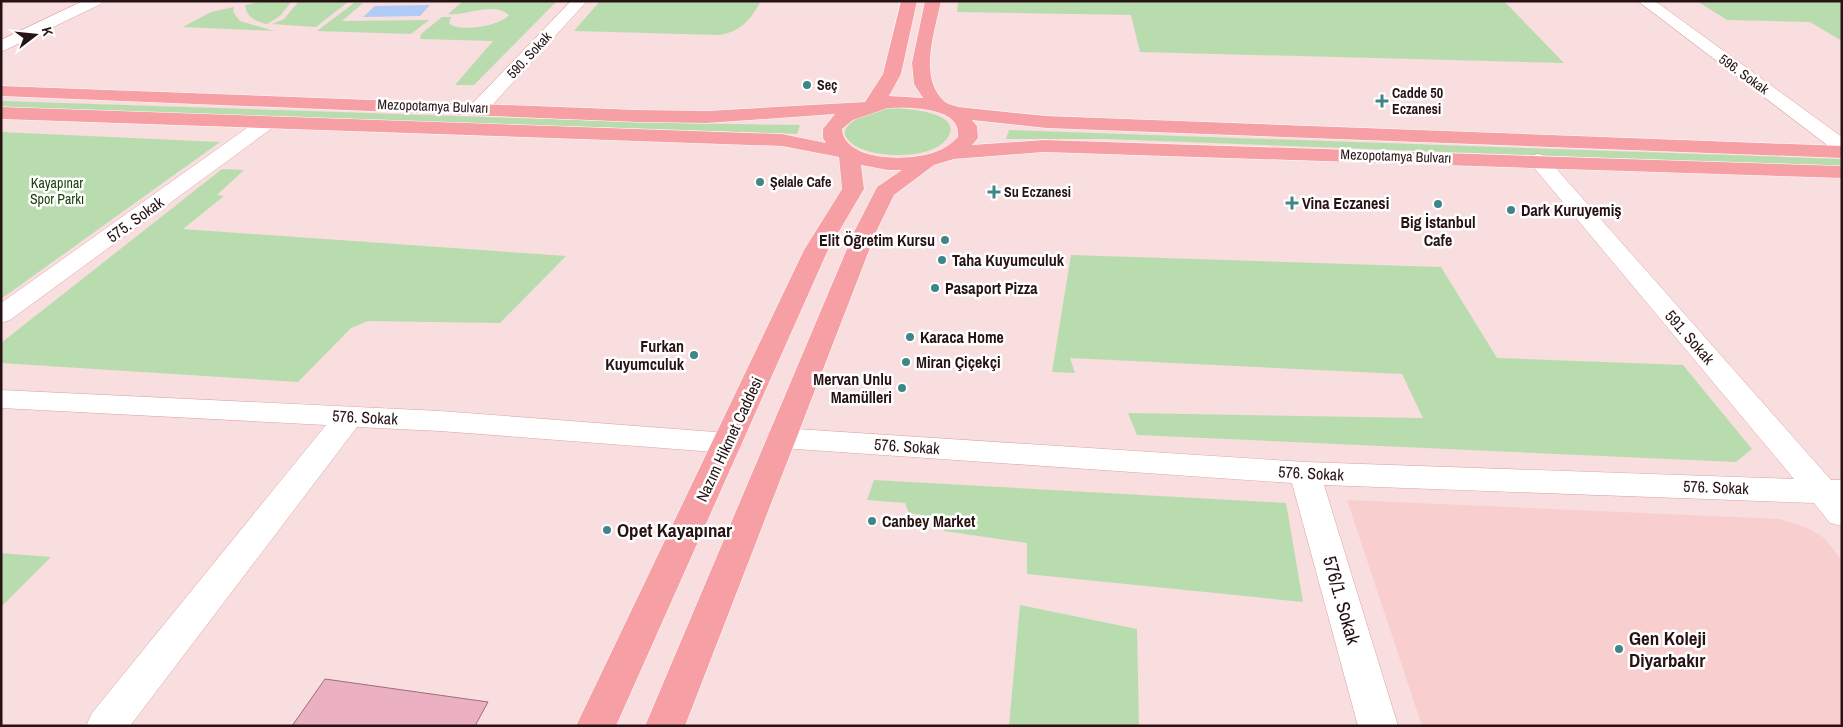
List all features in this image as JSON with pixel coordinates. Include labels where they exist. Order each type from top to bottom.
[{"type":"main road","points":[[849,153],[836,142],[833,135],[834,128],[846,115],[870,106],[892,74],[909,1]]},
{"type":"main road","points":[[664,726],[866,230],[885,192],[939,157],[965,143],[969,132],[965,121],[945,109],[923,84],[921,63],[934,1]]},
{"type":"main road","name":"Mezopotamya Bulvarı","points":[[1,91],[479,108],[638,116],[707,117],[870,106],[901,102],[1046,122],[1542,139],[1842,152]]},
{"type":"main road","name":"Mezopotamya Bulvarı","points":[[1,113],[782,140],[849,153],[884,163],[1044,146],[1538,160],[1842,172]]},
{"type":"main road","name":"Nazım Hikmet Caddesi","points":[[596,726],[816,250],[853,189],[849,153]]},
{"type":"street","points":[[1,35],[74,1]]},
{"type":"street","points":[[1,46],[96,1]]},
{"type":"street","name":"590. Sokak","points":[[479,108],[580,1]]},
{"type":"street","name":"596. Sokak","points":[[1645,1],[1842,147]]},
{"type":"street","name":"575. Sokak","points":[[1,315],[268,122]]},
{"type":"street","name":"591. Sokak","points":[[1538,160],[1832,491],[1842,514]]},
{"type":"street","name":"576. Sokak","points":[[1,399],[349,417],[728,442]]},
{"type":"street","points":[[106,726],[349,417]]},
{"type":"street","name":"576. Sokak","points":[[781,438],[1305,473],[1832,491]]},
{"type":"street","name":"576/1. Sokak","points":[[1305,473],[1378,726]]},
{"type":"shaded area","name":"Gen Koleji Diyarbakır","points":[[1347,500],[1779,519],[1808,528],[1824,538],[1842,560],[1842,726],[1422,726]]},
{"type":"green space","points":[[264,1],[292,1],[280,16],[267,24],[252,18],[245,5]]},
{"type":"green space","points":[[299,1],[349,1],[316,27],[272,24],[284,19]]},
{"type":"green space","points":[[463,1],[557,1],[474,85],[455,85],[493,41],[420,39],[421,34],[442,17],[451,17],[449,23],[454,26],[470,28],[489,25],[509,15],[496,9],[448,14]]},
{"type":"green space","points":[[600,1],[761,1],[745,23],[735,30],[720,35],[574,31]]},
{"type":"green space","points":[[958,1],[1504,1],[1564,63],[1140,52],[1131,15],[957,12]]},
{"type":"green space","points":[[1697,1],[1842,1],[1842,41],[1810,22],[1727,20]]},
{"type":"green space","points":[[354,3],[363,3],[342,21],[429,20],[411,34],[317,31]]},
{"type":"green space","points":[[234,7],[233,12],[240,21],[274,31],[183,27],[211,12]]},
{"type":"green space","points":[[1,101],[671,123],[800,125],[797,134],[1,108]]},
{"type":"green space","points":[[889,108],[917,110],[940,116],[947,121],[951,128],[948,137],[932,149],[908,155],[871,152],[850,142],[845,135],[846,128],[851,122],[870,113]]},
{"type":"green space","points":[[1009,130],[1842,159],[1842,167],[1108,139],[1006,139]]},
{"type":"green space","name":"Kayapınar Spor Parkı","points":[[1,132],[220,142],[1,299]]},
{"type":"green space","points":[[222,169],[244,170],[217,195],[224,196],[183,229],[566,256],[500,323],[368,321],[351,328],[298,382],[1,363],[1,343]]},
{"type":"green space","points":[[1071,255],[1441,267],[1497,358],[1683,365],[1752,449],[1736,462],[1137,435],[1128,413],[1423,418],[1402,374],[1070,358],[1075,373],[1052,372]]},
{"type":"green space","points":[[874,480],[1286,503],[1303,602],[1027,574],[1027,543],[944,531],[942,518],[909,513],[905,503],[867,500]]},
{"type":"green space","points":[[1,553],[51,557],[1,607]]},
{"type":"green space","points":[[1020,605],[1137,629],[1139,726],[1009,726]]},
{"type":"water","points":[[430,5],[420,16],[363,17],[375,6]]},
{"type":"building","points":[[325,679],[488,702],[475,726],[292,726]]},
{"type":"place","name":"Seç","points":[[807,85]]},
{"type":"place","name":"Cadde 50 Eczanesi","points":[[1382,101]]},
{"type":"place","name":"Şelale Cafe","points":[[760,182]]},
{"type":"place","name":"Su Eczanesi","points":[[994,192]]},
{"type":"place","name":"Vina Eczanesi","points":[[1292,203]]},
{"type":"place","name":"Big İstanbul Cafe","points":[[1438,204]]},
{"type":"place","name":"Dark Kuruyemiş","points":[[1511,210]]},
{"type":"place","name":"Elit Öğretim Kursu","points":[[945,240]]},
{"type":"place","name":"Taha Kuyumculuk","points":[[942,260]]},
{"type":"place","name":"Pasaport Pizza","points":[[935,288]]},
{"type":"place","name":"Karaca Home","points":[[910,337]]},
{"type":"place","name":"Furkan Kuyumculuk","points":[[694,355]]},
{"type":"place","name":"Miran Çiçekçi","points":[[906,362]]},
{"type":"place","name":"Mervan Unlu Mamülleri","points":[[902,388]]},
{"type":"place","name":"Canbey Market","points":[[872,521]]},
{"type":"place","name":"Opet Kayapınar","points":[[607,530]]},
{"type":"place","name":"Gen Koleji Diyarbakır","points":[[1619,649]]}]
